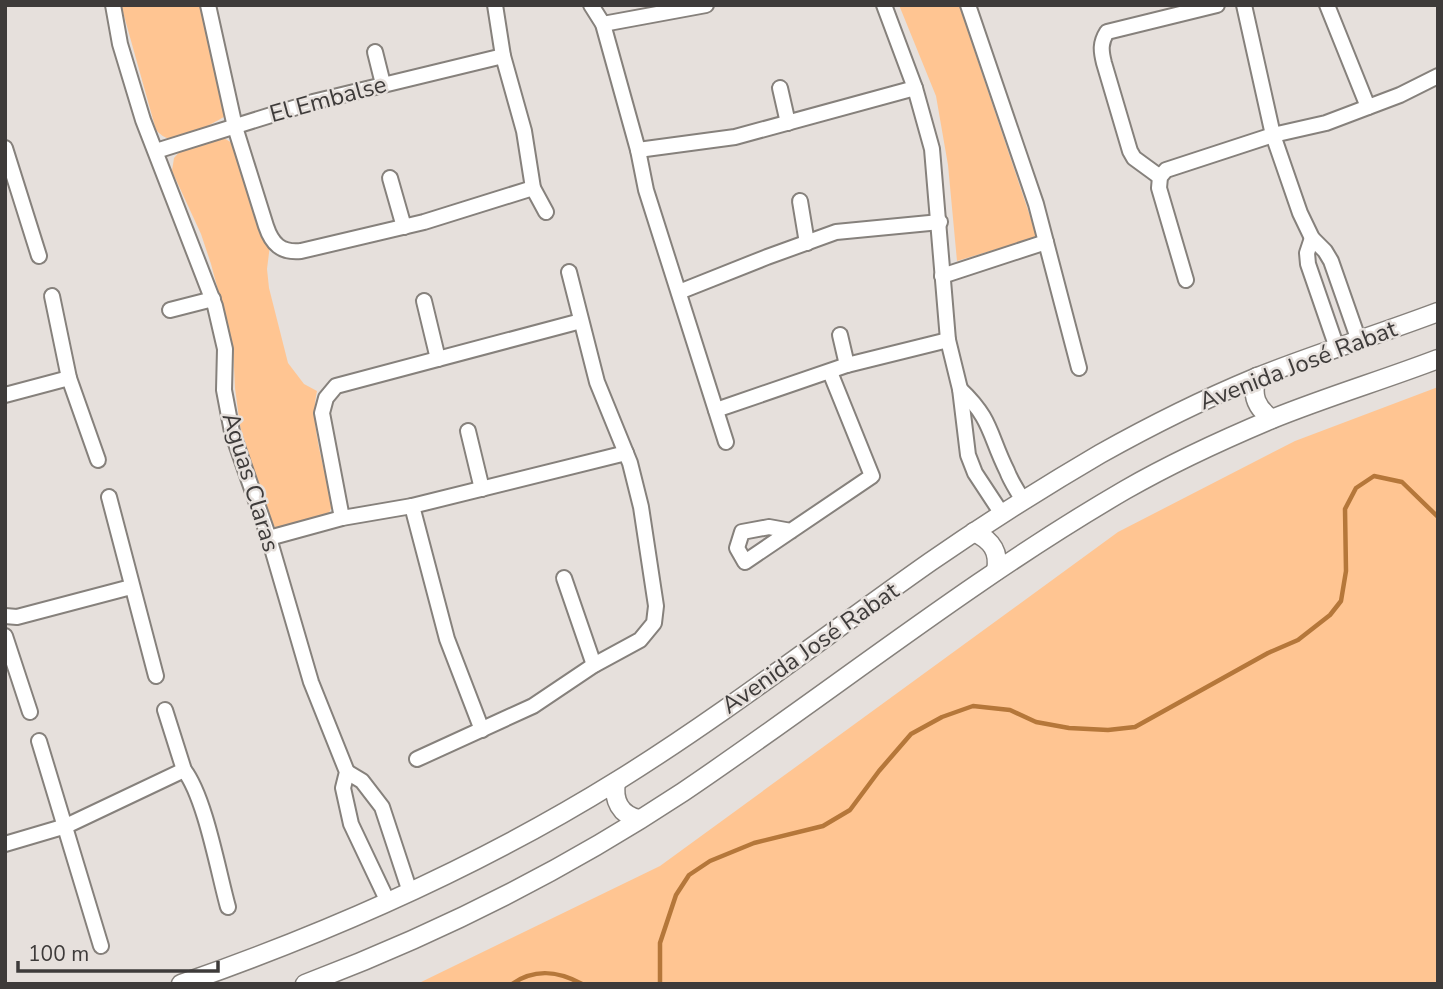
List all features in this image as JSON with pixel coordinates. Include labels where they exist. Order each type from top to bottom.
[{"type":"street","name":"Aguas Claras","points":[[113,5],[120,44],[143,120],[190,246],[213,299],[225,349],[224,390],[232,432],[269,538],[311,682],[347,772],[362,782],[382,807],[410,892]]},
{"type":"street","points":[[208,5],[235,127],[266,226],[276,245],[290,251],[301,251],[329,242],[404,227],[533,188]]},
{"type":"street","points":[[495,5],[503,56],[524,131],[533,188],[546,212]]},
{"type":"street","points":[[591,5],[603,24],[638,150],[646,190],[726,442]]},
{"type":"street","points":[[603,24],[706,5]]},
{"type":"street","points":[[884,5],[915,88],[932,149],[948,340],[960,389],[968,455],[975,473],[1002,514]]},
{"type":"street","points":[[968,5],[1032,191],[1079,368]]},
{"type":"street","points":[[1160,177],[1134,158],[1130,151],[1104,63],[1102,40],[1107,32],[1217,5]]},
{"type":"street","points":[[1244,5],[1273,135],[1300,213],[1312,238],[1331,261],[1359,341]]},
{"type":"street","points":[[1327,5],[1368,107]]},
{"type":"street","points":[[375,52],[383,84]]},
{"type":"street","name":"El Embalse","points":[[156,151],[313,102],[503,56]]},
{"type":"street","points":[[1186,280],[1159,188],[1160,177],[1166,170],[1273,135],[1326,123],[1400,95],[1438,76]]},
{"type":"street","points":[[780,88],[788,123]]},
{"type":"street","points":[[638,150],[736,137],[915,88]]},
{"type":"street","points":[[6,156],[38,256]]},
{"type":"street","points":[[390,178],[404,227]]},
{"type":"street","points":[[800,201],[807,243]]},
{"type":"street","points":[[679,292],[836,232],[940,222]]},
{"type":"street","points":[[1312,238],[1307,253],[1308,264],[1338,348]]},
{"type":"street","points":[[942,276],[1046,242]]},
{"type":"street","points":[[417,759],[533,706],[594,665],[640,640],[650,630],[656,615],[641,507],[630,463],[597,382],[569,272]]},
{"type":"street","points":[[52,296],[69,379],[98,460]]},
{"type":"street","points":[[170,310],[213,299]]},
{"type":"street","points":[[424,301],[438,359]]},
{"type":"street","name":"Avenida José Rabat","points":[[181,984],[280,948],[410,892],[474,862],[616,782],[974,532],[1138,434],[1257,377],[1438,312]]},
{"type":"street","points":[[342,518],[322,414],[329,392],[336,386],[581,321]]},
{"type":"street","points":[[840,335],[847,365]]},
{"type":"street","points":[[716,410],[847,365],[948,340]]},
{"type":"street","name":"Avenida José Rabat","points":[[305,984],[400,946],[507,895],[604,841],[724,763],[996,571],[1092,510],[1160,471],[1272,419],[1438,359]]},
{"type":"street","points":[[791,531],[872,476],[830,372]]},
{"type":"street","points":[[1257,377],[1256,400],[1272,419]]},
{"type":"street","points":[[5,395],[69,379]]},
{"type":"street","points":[[960,389],[978,406],[991,428],[1006,470],[1023,501]]},
{"type":"street","points":[[468,431],[482,489]]},
{"type":"street","points":[[269,538],[342,518],[412,506],[626,453]]},
{"type":"street","points":[[109,497],[156,676]]},
{"type":"street","points":[[412,506],[447,639],[482,730]]},
{"type":"street","points":[[974,532],[993,545],[998,560],[996,571]]},
{"type":"street","points":[[564,578],[594,665]]},
{"type":"street","points":[[5,617],[17,617],[131,587]]},
{"type":"street","points":[[5,636],[30,712]]},
{"type":"street","points":[[165,710],[184,770],[199,799],[228,907]]},
{"type":"street","points":[[40,741],[101,946]]},
{"type":"street","points":[[5,844],[66,826],[184,770]]},
{"type":"street","name":"Aguas Claras","points":[[347,772],[343,788],[351,824],[388,902]]},
{"type":"street","points":[[616,782],[618,806],[628,815],[639,819]]},
{"type":"shaded area","points":[[121,5],[203,5],[227,106],[224,117],[177,139],[166,138],[156,130]]},
{"type":"shaded area","points":[[899,5],[959,5],[1037,237],[957,261],[948,165],[936,96]]},
{"type":"shaded area","points":[[222,137],[239,147],[270,245],[267,269],[269,288],[288,363],[304,384],[317,391],[316,433],[333,504],[328,515],[285,529],[275,527],[268,517],[240,426],[233,346],[211,264],[201,234],[172,171],[174,158],[182,149]]},
{"type":"shaded area","points":[[1438,387],[1438,984],[417,984],[660,866],[1118,532],[1295,441]]},
{"type":"waterway","points":[[660,984],[660,943],[676,895],[689,875],[710,861],[754,843],[823,826],[850,810],[911,734],[942,717],[973,706],[1010,710],[1036,722],[1069,728],[1108,730],[1135,727],[1268,653],[1298,640],[1330,615],[1341,601],[1346,571],[1345,509],[1356,488],[1374,476],[1402,482],[1438,517]]},
{"type":"waterway","points":[[512,984],[529,975],[547,973],[564,976],[582,984]]}]
